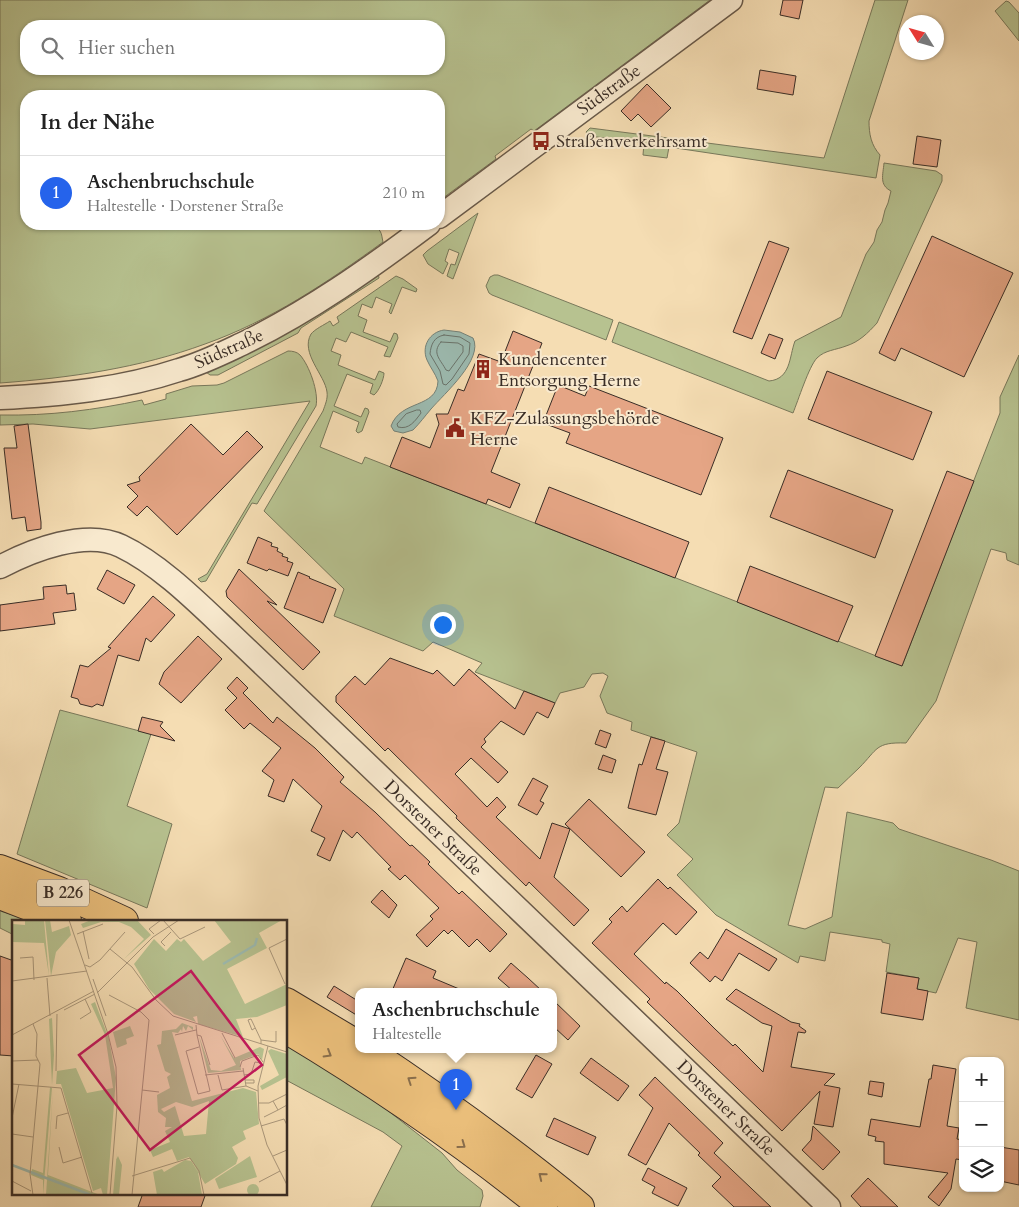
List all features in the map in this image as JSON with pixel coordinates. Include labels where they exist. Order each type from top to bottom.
[{"type":"main road","name":"B 226","points":[[0,869],[59,891],[122,920]]},
{"type":"main road","name":"B 226","points":[[0,895],[64,920]]},
{"type":"main road","points":[[288,1003],[355,1043]]},
{"type":"main road","points":[[288,1030],[347,1065],[413,1109],[498,1171],[542,1207]]},
{"type":"main road","points":[[371,1053],[456,1110],[519,1157],[580,1207]]},
{"type":"street","name":"Südstraße","points":[[445,213],[731,0]]},
{"type":"street","name":"Südstraße","points":[[0,398],[58,394],[102,388],[178,371],[212,359],[294,318],[351,281],[421,230]]},
{"type":"street","name":"Dorstener Straße","points":[[0,567],[18,558],[54,545],[80,540],[104,540],[120,545],[167,576],[313,712],[829,1207]]},
{"type":"green space","points":[[0,0],[710,0],[534,131],[531,129],[495,156],[496,159],[445,197],[445,90],[20,90],[20,230],[379,230],[383,242],[320,286],[275,312],[229,335],[155,360],[104,371],[0,383]]},
{"type":"green space","points":[[875,0],[908,0],[903,15],[899,15],[899,28],[869,121],[871,139],[880,155],[876,178],[669,147],[667,158],[643,155],[644,143],[589,136],[586,132],[590,128],[824,158]]},
{"type":"green space","points":[[1006,1],[1019,13],[1019,41],[995,11]]},
{"type":"green space","points":[[884,163],[936,171],[942,175],[942,181],[877,323],[859,340],[820,355],[817,358],[807,376],[793,413],[612,342],[619,322],[769,381],[782,376],[788,366],[795,341],[841,317],[866,254],[874,242],[888,203],[891,191],[883,183]]},
{"type":"green space","points":[[478,213],[453,279],[447,276],[451,264],[455,265],[459,253],[449,249],[445,261],[448,263],[443,274],[428,264],[423,255]]},
{"type":"green space","points":[[378,273],[379,278],[301,328],[298,333],[218,375],[210,375],[206,372]]},
{"type":"green space","points":[[494,275],[613,320],[606,340],[492,295],[486,286],[490,277]]},
{"type":"green space","points":[[396,276],[417,289],[416,292],[402,287],[391,314],[389,312],[392,304],[376,297],[372,308],[362,304],[358,316],[367,320],[363,332],[390,342],[394,333],[397,334],[398,338],[390,357],[384,356],[388,347],[351,332],[346,342],[336,338],[331,351],[341,355],[338,365],[375,380],[379,371],[384,373],[381,385],[374,395],[370,393],[373,384],[347,374],[334,406],[361,417],[365,408],[368,409],[369,412],[362,431],[358,433],[356,431],[359,422],[333,411],[320,447],[362,464],[365,457],[902,666],[1000,413],[1000,397],[1019,355],[1019,565],[1007,560],[1006,553],[991,549],[936,701],[906,743],[883,745],[874,751],[838,788],[825,787],[788,925],[805,929],[832,917],[847,812],[893,823],[899,829],[1019,871],[1019,1020],[966,1008],[977,942],[958,938],[936,993],[917,989],[919,978],[886,972],[890,944],[882,942],[882,940],[830,932],[825,961],[800,956],[798,963],[716,915],[677,875],[693,859],[667,835],[679,823],[697,752],[631,730],[632,722],[607,713],[600,696],[608,676],[603,673],[592,674],[584,687],[560,693],[555,703],[475,672],[482,663],[433,642],[423,651],[334,616],[344,589],[264,511],[323,411],[326,402],[325,385],[314,364],[309,349],[308,341],[311,334],[330,321],[333,326],[339,322],[337,317]]},
{"type":"green space","points":[[288,351],[299,354],[307,365],[315,386],[316,406],[257,504],[252,503],[206,581],[201,582],[198,579],[207,574],[310,401],[90,429],[33,424],[0,425],[0,415],[72,412],[142,400],[144,405],[166,399],[166,394],[192,386],[224,383]]},
{"type":"green space","points":[[60,710],[151,734],[127,806],[172,824],[147,908],[17,854]]},
{"type":"green space","points":[[0,911],[30,920],[12,920],[12,934],[0,928]]},
{"type":"green space","points":[[288,1045],[345,1077],[442,1153],[457,1170],[482,1190],[483,1196],[480,1207],[371,1207],[402,1146],[383,1132],[288,1081]]},
{"type":"water","points":[[444,330],[460,332],[473,338],[475,346],[473,356],[461,376],[413,430],[403,433],[394,431],[391,426],[396,417],[410,407],[432,396],[436,390],[438,381],[427,360],[425,350],[431,337]]},
{"type":"building","points":[[783,0],[803,0],[799,19],[780,15]]},
{"type":"building","points":[[760,70],[796,76],[793,95],[757,89]]},
{"type":"building","points":[[647,84],[671,108],[651,127],[638,114],[631,121],[621,111]]},
{"type":"building","points":[[917,136],[941,140],[937,167],[913,164]]},
{"type":"building","points":[[932,236],[1013,273],[964,377],[901,348],[895,361],[879,353]]},
{"type":"building","points":[[769,241],[789,248],[752,339],[733,332]]},
{"type":"building","points":[[513,331],[542,343],[491,472],[520,484],[510,508],[488,499],[486,504],[390,467],[402,437],[430,448],[439,424],[436,414],[448,414],[458,389],[464,391],[479,354],[501,362]]},
{"type":"building","points":[[769,334],[783,339],[775,359],[761,353]]},
{"type":"building","points":[[827,371],[932,412],[913,460],[808,419]]},
{"type":"building","points":[[558,385],[585,396],[589,386],[723,438],[701,495],[566,443],[570,433],[543,423]]},
{"type":"building","points":[[28,424],[41,529],[27,531],[25,517],[12,519],[4,448],[17,448],[14,426]]},
{"type":"building","points":[[191,424],[223,455],[247,431],[263,447],[177,535],[147,506],[137,516],[127,507],[138,496],[127,485],[140,481],[139,477]]},
{"type":"building","points":[[788,470],[893,510],[875,558],[770,517]]},
{"type":"building","points":[[947,471],[974,481],[902,666],[875,656]]},
{"type":"building","points":[[549,487],[689,542],[675,578],[535,523]]},
{"type":"building","points":[[258,537],[272,543],[271,546],[278,548],[277,551],[283,554],[282,556],[288,558],[287,561],[293,563],[288,576],[269,569],[267,571],[247,563]]},
{"type":"building","points":[[750,566],[853,606],[838,642],[737,602]]},
{"type":"building","points":[[239,569],[277,605],[267,601],[320,652],[303,670],[227,597],[226,591]]},
{"type":"building","points":[[107,570],[135,585],[124,604],[97,589]]},
{"type":"building","points":[[298,572],[336,589],[323,623],[284,608]]},
{"type":"building","points":[[66,585],[67,594],[74,593],[76,610],[53,613],[55,624],[0,631],[0,605],[44,599],[43,587]]},
{"type":"building","points":[[153,596],[175,615],[151,642],[146,638],[139,661],[118,655],[103,706],[97,704],[92,707],[80,704],[78,699],[71,697],[80,665],[88,667],[111,648],[108,647]]},
{"type":"building","points":[[198,636],[222,659],[181,703],[159,684],[164,672]]},
{"type":"building","points":[[390,658],[433,674],[437,670],[454,686],[469,669],[515,709],[524,691],[555,703],[548,718],[537,712],[524,735],[501,721],[484,739],[486,742],[481,747],[508,772],[498,783],[471,758],[455,774],[487,807],[497,797],[506,807],[496,817],[540,859],[552,823],[570,829],[554,877],[589,910],[574,926],[529,882],[526,886],[388,748],[385,751],[336,702],[336,696],[355,676],[365,685]]},
{"type":"building","points":[[237,677],[248,688],[243,693],[273,723],[277,717],[315,748],[344,777],[340,782],[410,846],[412,845],[430,862],[428,864],[459,894],[462,891],[507,934],[490,952],[477,939],[469,947],[452,930],[448,934],[444,930],[427,947],[416,935],[433,919],[430,916],[439,908],[405,875],[400,880],[388,869],[391,867],[357,832],[352,838],[343,830],[330,861],[317,855],[325,838],[311,831],[322,806],[293,779],[284,802],[268,796],[274,780],[262,771],[281,748],[250,723],[244,729],[225,710],[237,698],[227,688]]},
{"type":"building","points":[[142,717],[163,722],[160,726],[175,741],[138,731]]},
{"type":"building","points":[[600,730],[611,734],[606,748],[595,744]]},
{"type":"building","points":[[651,737],[665,741],[656,769],[668,772],[656,815],[628,808],[639,764],[642,765]]},
{"type":"building","points":[[603,755],[616,760],[612,773],[598,769]]},
{"type":"building","points":[[533,778],[548,786],[540,801],[544,803],[537,815],[518,805]]},
{"type":"building","points":[[589,799],[645,852],[621,877],[565,824]]},
{"type":"building","points":[[658,879],[668,889],[670,887],[697,912],[676,935],[663,923],[634,954],[665,984],[666,982],[677,991],[733,1046],[735,1044],[763,1072],[772,1026],[762,1023],[726,999],[736,989],[791,1022],[800,1024],[799,1026],[806,1031],[805,1033],[798,1032],[791,1067],[835,1074],[824,1085],[840,1088],[833,1127],[814,1124],[820,1091],[782,1131],[647,1002],[650,999],[592,943],[612,922],[609,919],[622,906],[627,912]]},
{"type":"building","points":[[382,890],[397,905],[389,918],[371,902]]},
{"type":"building","points":[[726,929],[777,959],[769,971],[739,953],[722,981],[715,976],[710,982],[690,963],[700,952],[708,959]]},
{"type":"building","points":[[0,956],[12,960],[12,1056],[0,1055]]},
{"type":"building","points":[[406,958],[436,971],[433,978],[457,988],[393,988]]},
{"type":"building","points":[[511,963],[539,988],[510,988],[498,978]]},
{"type":"building","points":[[887,973],[919,978],[917,989],[928,991],[923,1020],[881,1013]]},
{"type":"building","points":[[334,986],[355,999],[355,1014],[327,997]]},
{"type":"building","points":[[557,1004],[580,1026],[568,1040],[557,1030]]},
{"type":"building","points":[[536,1055],[552,1064],[532,1098],[516,1089]]},
{"type":"building","points":[[591,1058],[629,1086],[618,1101],[580,1073]]},
{"type":"building","points":[[933,1065],[956,1069],[947,1126],[959,1128],[957,1139],[959,1139],[959,1159],[956,1159],[951,1189],[939,1206],[928,1197],[948,1173],[884,1164],[884,1142],[875,1141],[876,1137],[868,1135],[871,1119],[920,1127],[929,1079],[931,1079]]},
{"type":"building","points":[[655,1077],[723,1143],[714,1153],[771,1207],[734,1207],[712,1186],[721,1177],[698,1155],[700,1153],[669,1123],[646,1165],[628,1155],[653,1108],[639,1095]]},
{"type":"building","points":[[870,1081],[884,1083],[882,1097],[868,1094]]},
{"type":"building","points":[[554,1118],[596,1137],[588,1155],[546,1136]]},
{"type":"building","points":[[813,1126],[840,1152],[823,1170],[802,1150],[811,1140]]},
{"type":"building","points":[[1004,1148],[1019,1150],[1019,1185],[1004,1182]]},
{"type":"building","points":[[648,1168],[687,1188],[678,1206],[652,1193],[655,1187],[642,1180]]},
{"type":"building","points":[[868,1178],[898,1207],[861,1207],[851,1196]]},
{"type":"building","points":[[143,1194],[206,1194],[201,1207],[138,1207]]},
{"type":"place","name":"Straßenverkehrsamt","points":[[541,141]]},
{"type":"place","name":"Kundencenter Entsorgung Herne","points":[[483,369]]},
{"type":"place","name":"KFZ-Zulassungsbehörde Herne","points":[[455,428]]},
{"type":"place","name":"Aschenbruchschule","points":[[456,1110]]}]
